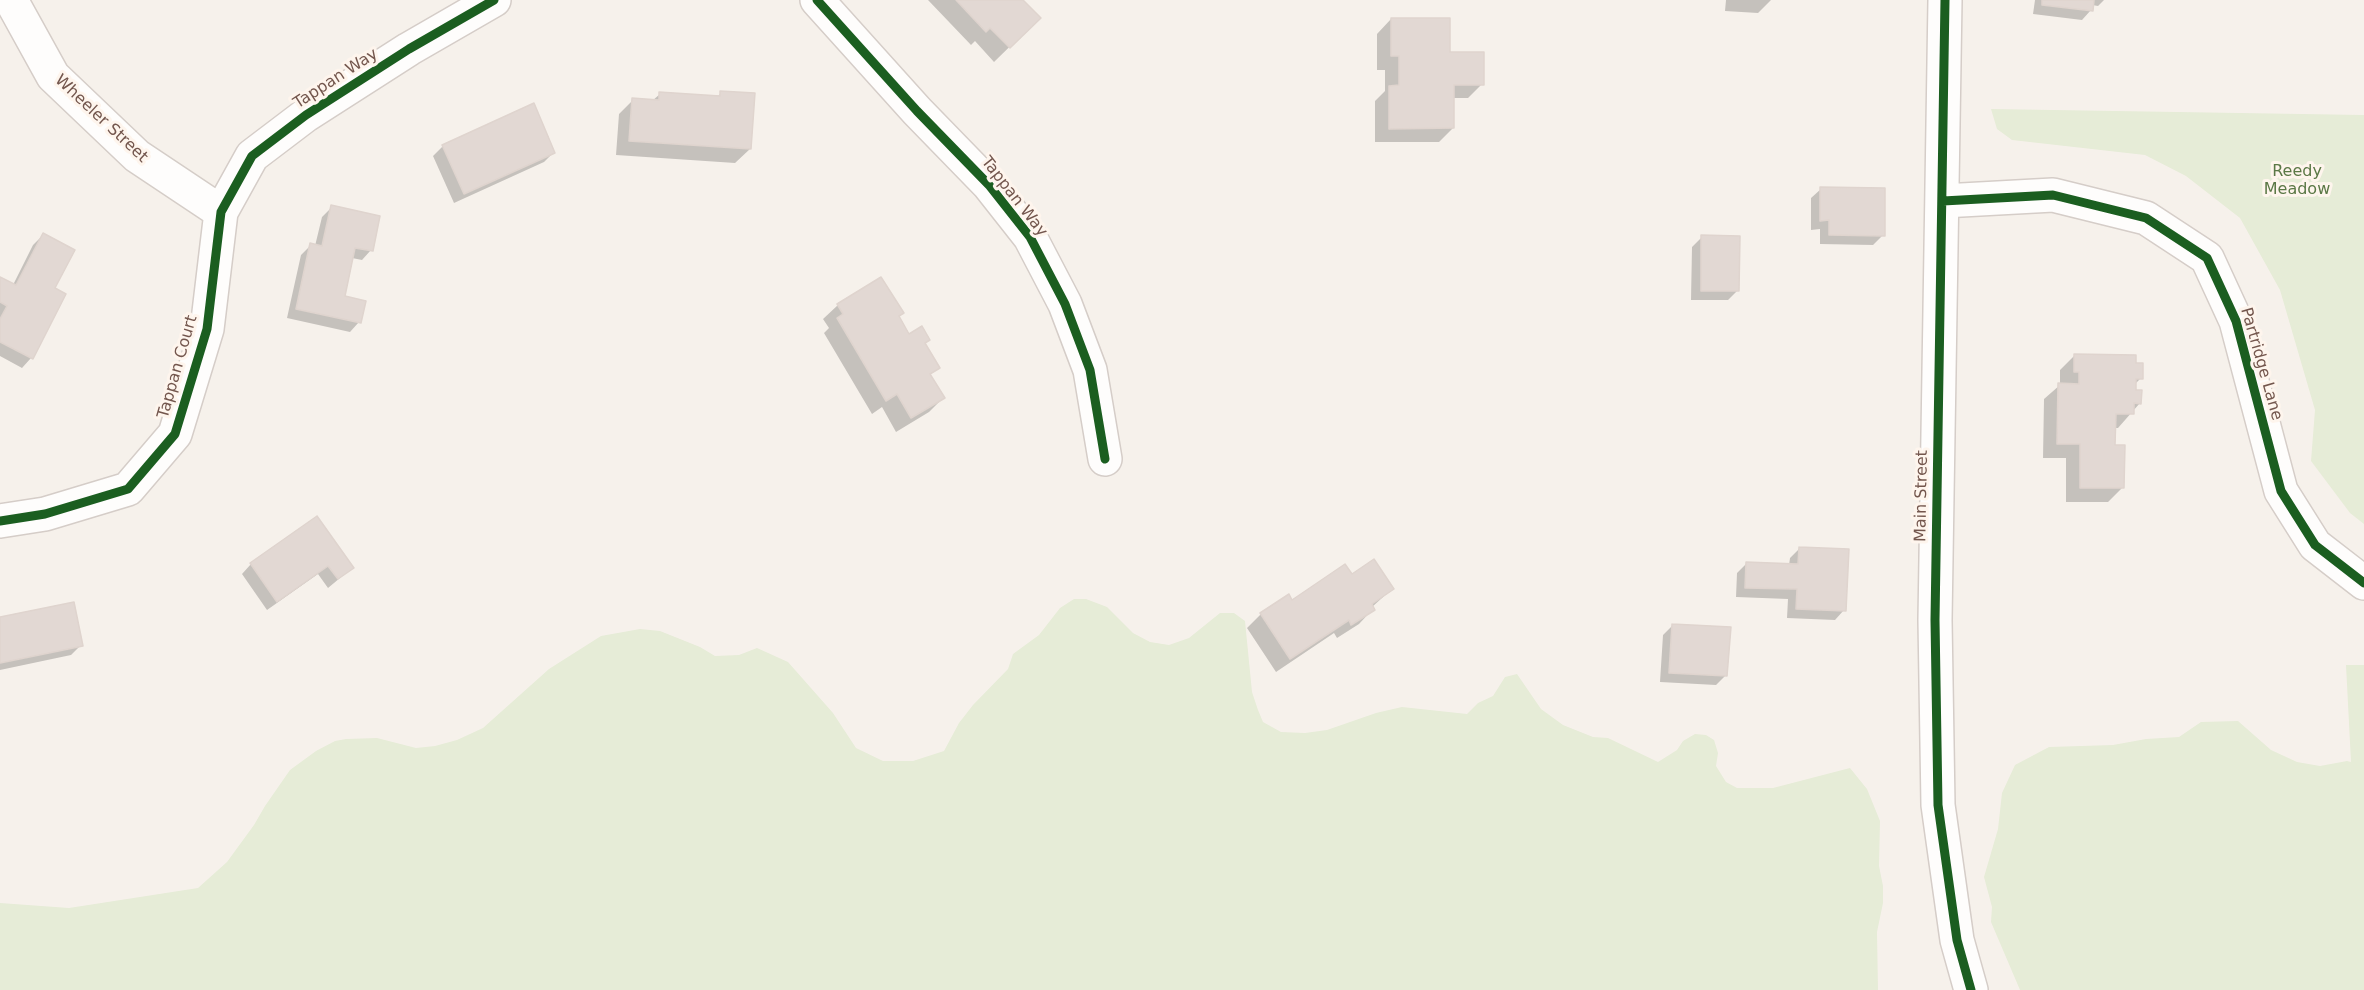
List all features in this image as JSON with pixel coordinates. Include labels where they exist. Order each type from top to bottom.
[{"type":"street","name":"Wheeler Street","points":[[12,0],[53,76],[137,156],[221,212]]},
{"type":"street","name":"Tappan Way","points":[[221,212],[252,156],[306,115],[494,0]]},
{"type":"street","name":"Tappan Way","points":[[817,0],[917,111],[989,184],[1029,237],[1065,304],[1090,370],[1105,459]]},
{"type":"street","name":"Main Street","points":[[1945,0],[1935,620],[1938,805],[1957,940],[1971,990]]},
{"type":"street","name":"Partridge Lane","points":[[1943,201],[2053,195],[2146,218],[2207,258],[2236,321],[2280,491],[2315,545],[2364,583]]},
{"type":"street","name":"Tappan Court","points":[[0,521],[45,514],[128,489],[175,434],[207,329],[221,212]]},
{"type":"green space","name":"Reedy Meadow","points":[[1991,109],[2364,115],[2364,524],[2350,513],[2311,461],[2315,410],[2280,290],[2240,218],[2186,176],[2145,155],[2012,140],[1997,129]]},
{"type":"green space","points":[[1074,599],[1086,599],[1107,607],[1133,633],[1150,642],[1169,645],[1189,638],[1220,613],[1234,613],[1245,621],[1252,692],[1258,710],[1263,722],[1281,732],[1305,733],[1327,730],[1376,713],[1402,707],[1467,714],[1478,703],[1493,696],[1505,677],[1517,674],[1541,709],[1563,725],[1593,737],[1608,738],[1658,762],[1677,750],[1683,741],[1695,734],[1706,735],[1714,740],[1718,753],[1716,766],[1726,782],[1737,788],[1773,788],[1850,768],[1867,789],[1880,821],[1879,866],[1883,886],[1883,903],[1877,932],[1878,990],[0,990],[0,903],[69,908],[198,888],[227,862],[290,770],[316,751],[335,741],[346,739],[377,738],[416,748],[457,740],[483,728],[549,669],[601,636],[640,629],[660,631],[700,647],[715,656],[739,655],[757,648],[788,662],[833,713],[856,748],[883,761],[913,761],[944,751],[959,723],[973,705],[1008,669],[1013,654],[1039,635],[1060,608]]},
{"type":"green space","points":[[2346,665],[2364,665],[2364,990],[2020,990],[1991,922],[1992,907],[1984,877],[1998,829],[2002,793],[2015,765],[2049,747],[2113,745],[2146,739],[2179,737],[2201,722],[2238,721],[2271,750],[2297,762],[2320,766],[2351,762]]},
{"type":"building","points":[[956,0],[1023,0],[1041,18],[1010,48],[990,28],[986,32]]},
{"type":"building","points":[[2042,0],[2094,0],[2093,11],[2042,5]]},
{"type":"building","points":[[1391,18],[1450,18],[1450,52],[1484,52],[1484,85],[1454,85],[1454,128],[1389,129],[1389,86],[1399,85],[1399,56],[1391,56]]},
{"type":"building","points":[[720,91],[755,93],[751,149],[629,141],[632,98],[659,100],[659,92],[720,96]]},
{"type":"building","points":[[534,103],[555,153],[464,194],[442,145]]},
{"type":"building","points":[[1820,187],[1885,188],[1885,236],[1829,235],[1829,220],[1820,221]]},
{"type":"building","points":[[331,205],[380,216],[373,251],[355,248],[345,296],[366,301],[361,323],[296,309],[310,243],[322,246]]},
{"type":"building","points":[[43,233],[75,250],[55,288],[66,294],[33,359],[0,342],[0,319],[7,306],[0,302],[0,277],[16,285]]},
{"type":"building","points":[[1701,235],[1740,236],[1739,291],[1701,291]]},
{"type":"building","points":[[881,277],[904,313],[899,316],[909,334],[922,326],[930,340],[925,343],[940,368],[930,374],[945,398],[911,418],[897,394],[886,401],[837,318],[843,314],[837,304]]},
{"type":"building","points":[[2074,354],[2136,355],[2136,363],[2143,363],[2143,379],[2136,379],[2136,390],[2142,390],[2141,404],[2134,403],[2134,414],[2116,414],[2115,445],[2125,445],[2124,488],[2080,488],[2080,444],[2057,444],[2058,383],[2079,384],[2079,372],[2074,372]]},
{"type":"building","points":[[317,516],[354,568],[338,579],[328,566],[277,602],[250,563]]},
{"type":"building","points":[[1799,547],[1849,549],[1846,611],[1796,609],[1797,589],[1745,588],[1746,562],[1798,564]]},
{"type":"building","points":[[1374,559],[1394,589],[1372,604],[1375,610],[1351,625],[1349,620],[1290,659],[1260,613],[1289,594],[1292,600],[1345,564],[1352,574]]},
{"type":"building","points":[[74,602],[83,646],[0,663],[0,617]]},
{"type":"building","points":[[1672,624],[1731,627],[1727,676],[1669,673]]},
{"type":"cycle path","points":[[0,521],[45,514],[128,489],[175,434],[207,329],[221,212],[252,156],[306,115],[409,49],[494,0]]},
{"type":"cycle path","points":[[817,0],[917,111],[989,185],[1030,237],[1065,304],[1090,370],[1105,459]]},
{"type":"cycle path","points":[[1945,0],[1935,620],[1938,805],[1957,940],[1971,990]]},
{"type":"cycle path","points":[[1943,201],[2053,195],[2146,218],[2207,258],[2236,321],[2281,491],[2315,545],[2364,583]]}]
